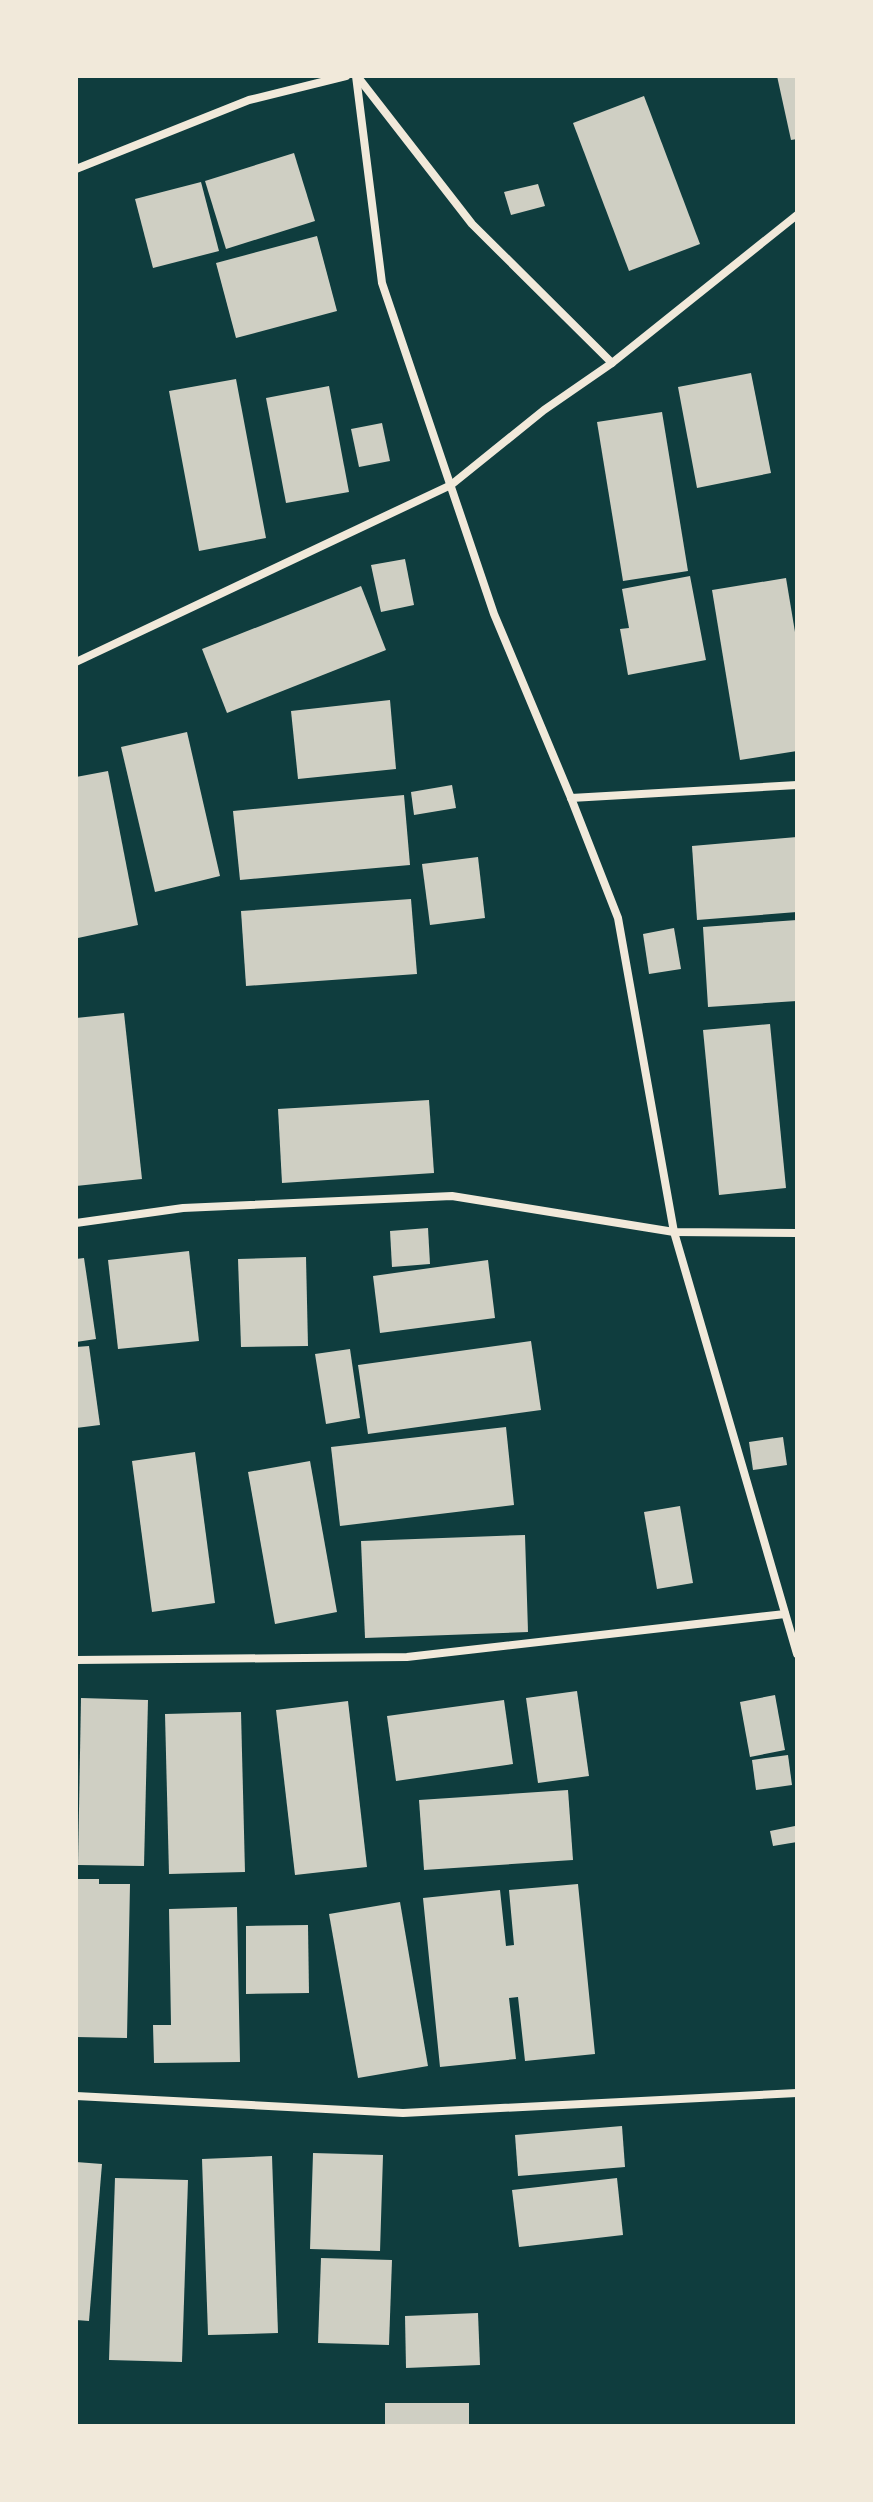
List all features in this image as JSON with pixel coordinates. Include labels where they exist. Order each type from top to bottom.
[{"type":"street","points":[[76,169],[249,100],[346,76]]},
{"type":"street","points":[[357,76],[472,224],[612,363]]},
{"type":"street","points":[[357,76],[382,283],[494,614],[618,918],[674,1232],[797,1654]]},
{"type":"street","points":[[76,662],[451,485],[544,410],[612,363],[797,215]]},
{"type":"street","points":[[571,798],[797,785]]},
{"type":"street","points":[[76,1223],[183,1208],[452,1196],[674,1232],[797,1233]]},
{"type":"street","points":[[76,1660],[407,1657],[785,1614]]},
{"type":"street","points":[[76,2096],[403,2113],[797,2093]]},
{"type":"building","points":[[777,76],[797,76],[797,139],[791,140]]},
{"type":"building","points":[[644,96],[700,244],[629,271],[573,123]]},
{"type":"building","points":[[294,153],[315,221],[226,249],[205,181]]},
{"type":"building","points":[[201,182],[219,251],[153,268],[135,199]]},
{"type":"building","points":[[538,184],[545,206],[511,215],[504,192]]},
{"type":"building","points":[[317,236],[337,311],[236,338],[216,263]]},
{"type":"building","points":[[751,373],[771,473],[697,488],[678,387]]},
{"type":"building","points":[[236,379],[266,538],[199,551],[169,391]]},
{"type":"building","points":[[329,386],[349,492],[286,503],[266,398]]},
{"type":"building","points":[[662,412],[688,571],[623,581],[597,422]]},
{"type":"building","points":[[382,423],[390,461],[359,467],[351,429]]},
{"type":"building","points":[[405,559],[414,605],[381,612],[371,565]]},
{"type":"building","points":[[690,576],[706,660],[628,675],[620,629],[629,628],[622,589]]},
{"type":"building","points":[[786,578],[797,644],[797,751],[740,760],[712,590]]},
{"type":"building","points":[[361,586],[386,650],[227,713],[202,649]]},
{"type":"building","points":[[390,700],[396,769],[298,779],[291,711]]},
{"type":"building","points":[[187,732],[220,876],[155,892],[121,747]]},
{"type":"building","points":[[108,771],[138,925],[78,938],[76,777]]},
{"type":"building","points":[[452,785],[456,808],[414,815],[411,792]]},
{"type":"building","points":[[404,795],[410,865],[240,880],[233,811]]},
{"type":"building","points":[[797,837],[797,912],[697,920],[692,846]]},
{"type":"building","points":[[478,857],[485,918],[430,925],[422,864]]},
{"type":"building","points":[[411,899],[417,974],[246,986],[241,911]]},
{"type":"building","points":[[797,920],[797,1001],[708,1007],[703,927]]},
{"type":"building","points":[[674,928],[681,969],[649,974],[643,934]]},
{"type":"building","points":[[124,1013],[142,1179],[76,1186],[76,1018]]},
{"type":"building","points":[[770,1024],[786,1188],[719,1195],[703,1030]]},
{"type":"building","points":[[429,1100],[434,1173],[282,1183],[278,1109]]},
{"type":"building","points":[[428,1228],[430,1264],[392,1267],[390,1231]]},
{"type":"building","points":[[189,1251],[199,1341],[118,1349],[108,1260]]},
{"type":"building","points":[[306,1257],[308,1346],[241,1347],[238,1259]]},
{"type":"building","points":[[84,1258],[96,1339],[76,1342],[76,1259]]},
{"type":"building","points":[[488,1260],[495,1318],[380,1333],[373,1276]]},
{"type":"building","points":[[531,1341],[541,1410],[368,1434],[358,1365]]},
{"type":"building","points":[[89,1346],[100,1425],[76,1428],[76,1347]]},
{"type":"building","points":[[350,1349],[360,1418],[326,1424],[315,1354]]},
{"type":"building","points":[[506,1427],[514,1505],[340,1526],[331,1447]]},
{"type":"building","points":[[783,1437],[787,1465],[753,1470],[749,1442]]},
{"type":"building","points":[[195,1452],[215,1603],[152,1612],[132,1461]]},
{"type":"building","points":[[310,1461],[337,1612],[275,1624],[248,1472]]},
{"type":"building","points":[[680,1506],[693,1583],[657,1589],[644,1512]]},
{"type":"building","points":[[525,1535],[528,1632],[365,1638],[361,1541]]},
{"type":"building","points":[[577,1691],[589,1776],[538,1783],[526,1698]]},
{"type":"building","points":[[775,1695],[785,1750],[750,1757],[740,1702]]},
{"type":"building","points":[[81,1698],[148,1700],[144,1866],[78,1865]]},
{"type":"building","points":[[504,1700],[513,1764],[396,1781],[387,1716]]},
{"type":"building","points":[[348,1701],[367,1867],[295,1875],[276,1710]]},
{"type":"building","points":[[241,1712],[245,1872],[169,1874],[165,1714]]},
{"type":"building","points":[[788,1755],[792,1785],[756,1790],[752,1760]]},
{"type":"building","points":[[568,1790],[573,1860],[424,1870],[419,1800]]},
{"type":"building","points":[[795,1826],[797,1842],[773,1846],[770,1831]]},
{"type":"building","points":[[76,1879],[99,1879],[99,1884],[130,1884],[127,2038],[76,2037]]},
{"type":"building","points":[[578,1884],[595,2054],[525,2061],[518,1997],[509,1998],[516,2059],[440,2067],[423,1898],[500,1890],[506,1946],[514,1945],[509,1890]]},
{"type":"building","points":[[400,1902],[428,2066],[358,2078],[329,1914]]},
{"type":"building","points":[[237,1907],[240,2062],[154,2063],[153,2025],[171,2025],[169,1909]]},
{"type":"building","points":[[308,1925],[309,1993],[246,1994],[246,1926]]},
{"type":"building","points":[[622,2126],[625,2167],[518,2176],[515,2135]]},
{"type":"building","points":[[313,2153],[383,2155],[380,2251],[310,2249]]},
{"type":"building","points":[[272,2156],[278,2333],[208,2335],[202,2159]]},
{"type":"building","points":[[76,2162],[102,2164],[89,2321],[76,2320]]},
{"type":"building","points":[[115,2178],[188,2180],[182,2362],[109,2360]]},
{"type":"building","points":[[617,2178],[623,2235],[519,2247],[512,2190]]},
{"type":"building","points":[[321,2258],[392,2260],[389,2345],[318,2343]]},
{"type":"building","points":[[478,2313],[480,2365],[406,2368],[405,2316]]},
{"type":"building","points":[[385,2403],[469,2403],[469,2426],[385,2426]]}]
